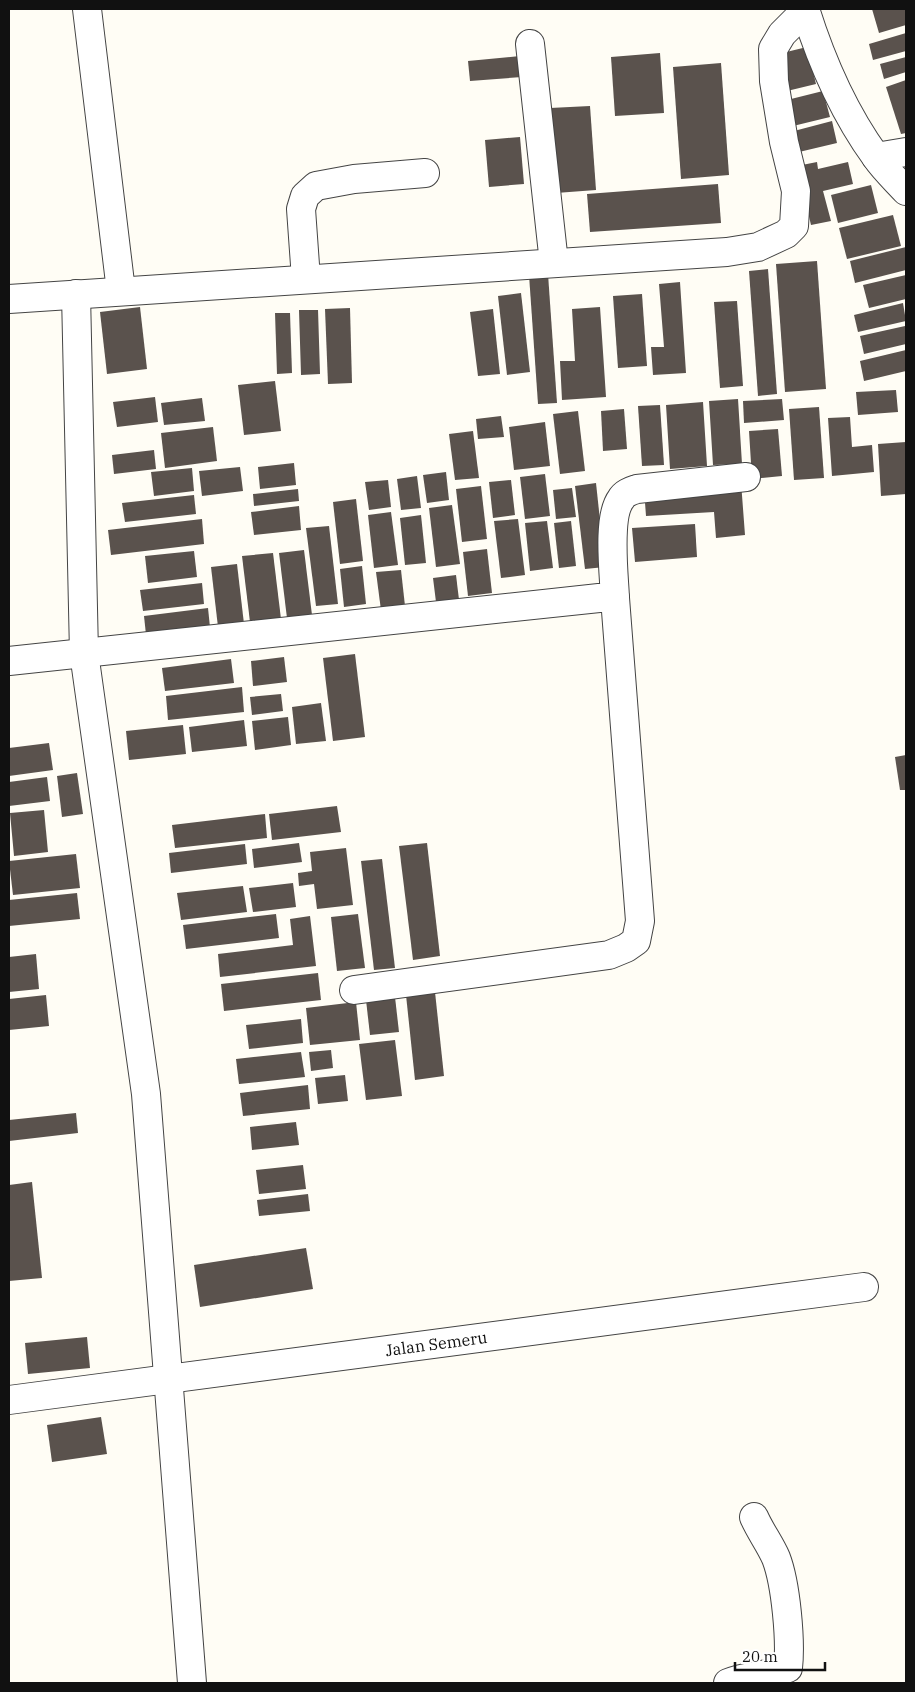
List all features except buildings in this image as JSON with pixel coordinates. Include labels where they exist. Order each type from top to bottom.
[{"type":"street","points":[[87,9],[98,293],[84,653],[186,1377],[192,1683]]},
{"type":"street","points":[[9,299],[727,252],[758,247],[786,234],[794,226],[796,191],[784,142],[774,81],[773,48],[782,34],[805,10],[831,77],[851,117],[876,157],[906,191]]},
{"type":"street","points":[[530,44],[554,263]]},
{"type":"street","points":[[876,157],[906,152]]},
{"type":"street","points":[[306,279],[301,209],[305,196],[316,186],[354,179],[425,173]]},
{"type":"street","points":[[354,990],[609,955],[626,948],[636,941],[640,921],[615,598],[613,521],[620,499],[637,488],[746,477]]},
{"type":"street","points":[[9,661],[599,598],[615,598]]},
{"type":"street","name":"Jalan Semeru","points":[[9,1400],[864,1286]]},
{"type":"street","points":[[728,1683],[740,1679],[774,1674],[788,1668],[790,1655],[785,1598],[776,1558],[754,1517]]}]
